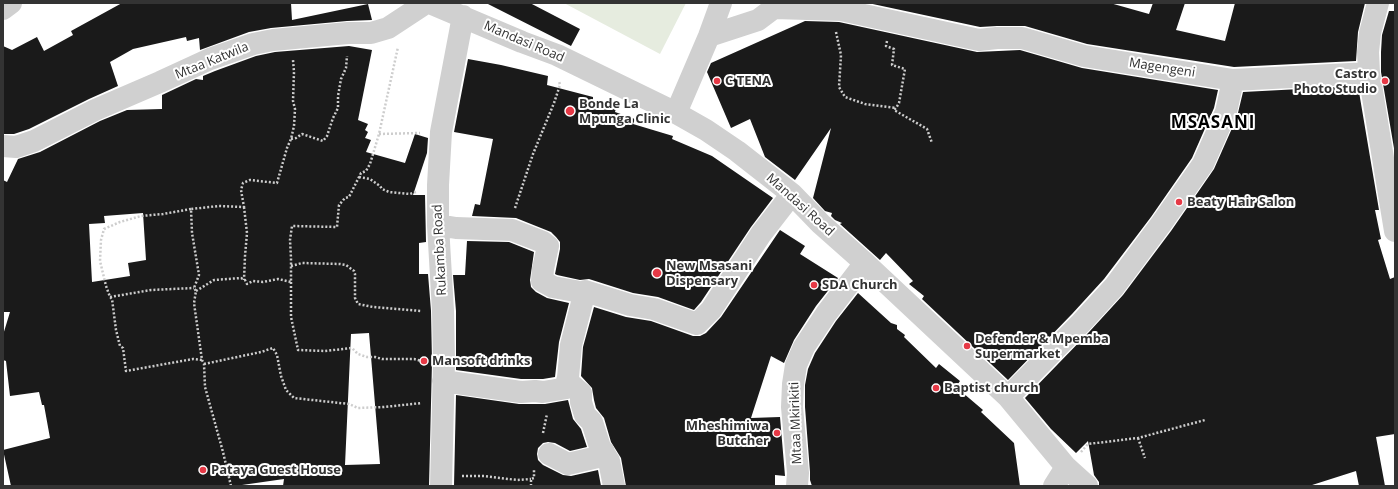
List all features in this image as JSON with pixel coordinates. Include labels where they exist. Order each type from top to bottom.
[{"type":"street","points":[[3,9],[11,3]]},
{"type":"street","name":"Mtaa Katwila","points":[[3,146],[16,147],[34,141],[95,110],[210,59],[253,44],[348,33],[371,33],[388,28],[426,3]]},
{"type":"street","name":"Mandasi Road","points":[[430,3],[522,42],[557,55],[676,113],[706,130],[737,151],[792,194],[821,224],[865,263],[1008,397],[1066,467],[1087,486]]},
{"type":"street","points":[[676,113],[709,36],[721,3]]},
{"type":"street","points":[[1378,3],[1370,33],[1368,52],[1369,73],[1395,231]]},
{"type":"street","name":"Magengeni","points":[[709,36],[758,20],[774,8],[840,10],[979,40],[1022,38],[1084,56],[1233,80],[1369,73]]},
{"type":"street","name":"Rukamba Road","points":[[441,486],[443,311],[438,225],[438,184],[441,132],[463,16]]},
{"type":"street","points":[[1008,397],[1081,323],[1114,287],[1161,224],[1203,164],[1226,112],[1233,80]]},
{"type":"street","points":[[443,372],[522,392],[543,392],[567,388],[570,345],[585,291],[630,304],[654,309],[697,324],[711,310],[760,234],[792,194]]},
{"type":"street","points":[[438,225],[456,228],[512,230],[543,242],[548,246],[542,269],[542,281],[553,287],[575,291]]},
{"type":"street","name":"Mtaa Mkirikiti","points":[[797,486],[798,473],[792,407],[792,384],[796,365],[804,347],[826,314],[865,263]]},
{"type":"street","points":[[568,381],[581,393],[581,402],[585,415],[592,422],[600,447],[609,461],[614,486]]},
{"type":"street","points":[[549,454],[568,464],[602,456],[604,452]]},
{"type":"street","points":[[1054,486],[1066,467]]},
{"type":"path","points":[[840,10],[836,30],[841,55],[839,87],[845,97],[864,104],[896,108]]},
{"type":"path","points":[[891,21],[886,46],[894,49],[892,65],[905,69],[899,104],[894,110],[927,129],[932,143]]},
{"type":"path","points":[[291,139],[302,134],[323,141],[327,136],[338,108],[340,83],[346,68],[349,43],[348,33]]},
{"type":"path","points":[[244,280],[247,233],[241,190],[243,183],[250,180],[278,183],[287,148],[291,139],[295,109],[293,102],[293,45],[291,39]]},
{"type":"path","points":[[399,44],[379,134],[370,164],[366,171],[361,173],[349,197],[345,198],[339,206],[337,227],[292,226],[290,240],[291,317],[298,350],[352,348],[358,354],[367,357],[414,359],[422,361],[438,360],[443,372]]},
{"type":"path","points":[[512,230],[513,214],[528,169],[560,85],[557,55]]},
{"type":"path","points":[[379,134],[441,132]]},
{"type":"path","points":[[359,177],[370,179],[382,189],[389,192],[410,194],[438,184]]},
{"type":"path","points":[[202,360],[193,359],[126,371],[123,348],[120,346],[116,330],[112,299],[110,297],[100,261],[101,240],[104,229],[120,222],[141,216],[163,214],[191,208],[219,206],[244,207]]},
{"type":"path","points":[[191,208],[192,233],[199,275],[194,288]]},
{"type":"path","points":[[291,266],[302,263],[340,264],[348,266],[354,271],[355,274],[354,292],[356,302],[358,304],[373,307],[443,311]]},
{"type":"path","points":[[196,291],[214,280],[241,278],[247,284],[253,281],[263,282],[278,279],[291,282]]},
{"type":"path","points":[[194,288],[196,291],[194,303],[202,360],[204,364],[205,387],[231,486]]},
{"type":"path","points":[[110,297],[150,290],[194,288]]},
{"type":"path","points":[[204,364],[273,348],[277,355],[281,376],[286,390],[294,398],[349,404],[358,408],[442,402]]},
{"type":"path","points":[[1066,467],[1088,444],[1138,438],[1205,420]]},
{"type":"path","points":[[1138,438],[1145,458]]},
{"type":"path","points":[[441,465],[445,474],[484,476],[517,480],[531,479]]},
{"type":"shaded area","points":[[564,3],[686,3],[660,54]]},
{"type":"building","points":[[122,3],[291,3],[292,20],[368,4],[372,20],[271,28],[249,32],[200,50],[199,38],[187,41],[186,37],[133,49],[110,62],[118,86],[29,129],[14,134],[3,134],[3,46],[12,50],[37,37],[44,51],[73,35],[71,31]]},
{"type":"building","points":[[486,3],[530,3],[580,29],[571,46]]},
{"type":"building","points":[[868,3],[1110,3],[1149,14],[1153,3],[1185,3],[1176,30],[1225,41],[1235,3],[1365,3],[1358,32],[1356,61],[1234,67],[1087,44],[1025,26],[980,27]]},
{"type":"building","points":[[1389,11],[1395,11],[1395,154],[1381,72],[1382,35]]},
{"type":"building","points":[[805,21],[839,22],[977,52],[1020,50],[1082,68],[1218,90],[1214,108],[1192,158],[1151,217],[1104,279],[1008,380],[922,299],[924,296],[909,284],[913,281],[886,253],[880,260],[840,224],[842,223],[835,220],[831,216],[832,213],[825,211],[813,198],[831,128],[795,180],[765,157],[750,119],[731,128],[707,72],[711,63]]},
{"type":"building","points":[[349,46],[372,50],[358,120],[368,124],[365,130],[368,132],[365,138],[371,140],[366,152],[405,163],[415,134],[428,138],[427,153],[413,195],[425,195],[426,242],[419,243],[419,274],[428,274],[431,311],[432,362],[429,486],[283,486],[284,479],[235,486],[11,486],[3,450],[50,438],[44,405],[42,405],[39,392],[10,396],[6,361],[3,360],[3,335],[10,312],[3,312],[3,180],[7,182],[18,159],[40,152],[100,121],[127,110],[162,109],[162,95],[196,79],[203,80],[203,76],[215,71],[256,56],[275,52]],"holes":[[[143,213],[146,260],[128,263],[130,276],[92,282],[89,224],[105,223],[104,216]],[[369,333],[380,464],[345,465],[351,334]]]},
{"type":"building","points":[[468,59],[548,76],[547,85],[593,97],[593,100],[616,108],[615,112],[635,119],[633,124],[673,136],[672,139],[712,156],[773,198],[751,227],[701,302],[694,310],[658,297],[633,293],[589,279],[580,280],[557,275],[555,274],[560,242],[551,232],[516,218],[472,216],[475,204],[480,205],[493,139],[454,132]]},
{"type":"building","points":[[1358,86],[1379,210],[1375,210],[1381,239],[1378,240],[1390,279],[1395,277],[1395,434],[1376,437],[1385,486],[1359,486],[1356,471],[1309,486],[1099,486],[1099,482],[1094,475],[1088,441],[1076,453],[1051,429],[1025,398],[1123,295],[1171,231],[1214,169],[1237,117],[1243,92]]},
{"type":"building","points":[[780,230],[805,246],[800,254],[838,278],[816,306],[794,340],[784,363],[771,356],[751,418],[780,417],[785,476],[775,475],[775,486],[626,486],[621,458],[611,442],[604,418],[596,408],[592,388],[581,376],[583,347],[594,307],[626,317],[651,321],[693,336],[700,336],[706,333],[721,317]]},
{"type":"building","points":[[467,241],[509,242],[534,252],[530,280],[531,287],[536,292],[547,298],[569,303],[559,342],[555,377],[543,379],[521,379],[456,370],[456,311],[453,275],[465,275]]},
{"type":"building","points":[[858,293],[891,323],[897,325],[897,329],[905,335],[904,337],[936,368],[939,364],[960,381],[956,387],[983,410],[981,412],[1014,443],[1020,486],[812,486],[810,480],[805,407],[805,385],[808,369],[815,353],[836,321]]},
{"type":"building","points":[[456,395],[519,404],[545,404],[568,400],[573,419],[581,429],[587,447],[570,451],[555,443],[543,443],[538,448],[538,460],[543,465],[563,475],[571,476],[598,470],[601,486],[454,486]]},
{"type":"place","name":"C TENA","points":[[717,81]]},
{"type":"place","name":"Castro Photo Studio","points":[[1385,81]]},
{"type":"place","name":"Bonde La Mpunga Clinic","points":[[570,111]]},
{"type":"place","name":"Beaty Hair Salon","points":[[1179,202]]},
{"type":"place","name":"New Msasani Dispensary","points":[[657,273]]},
{"type":"place","name":"SDA Church","points":[[814,285]]},
{"type":"place","name":"Defender & Mpemba Supermarket","points":[[967,346]]},
{"type":"place","name":"Mansoft drinks","points":[[424,361]]},
{"type":"place","name":"Baptist church","points":[[936,388]]},
{"type":"place","name":"Mheshimiwa Butcher","points":[[777,433]]},
{"type":"place","name":"Pataya Guest House","points":[[203,470]]},
{"type":"district","name":"MSASANI","points":[[1213,123]]}]
